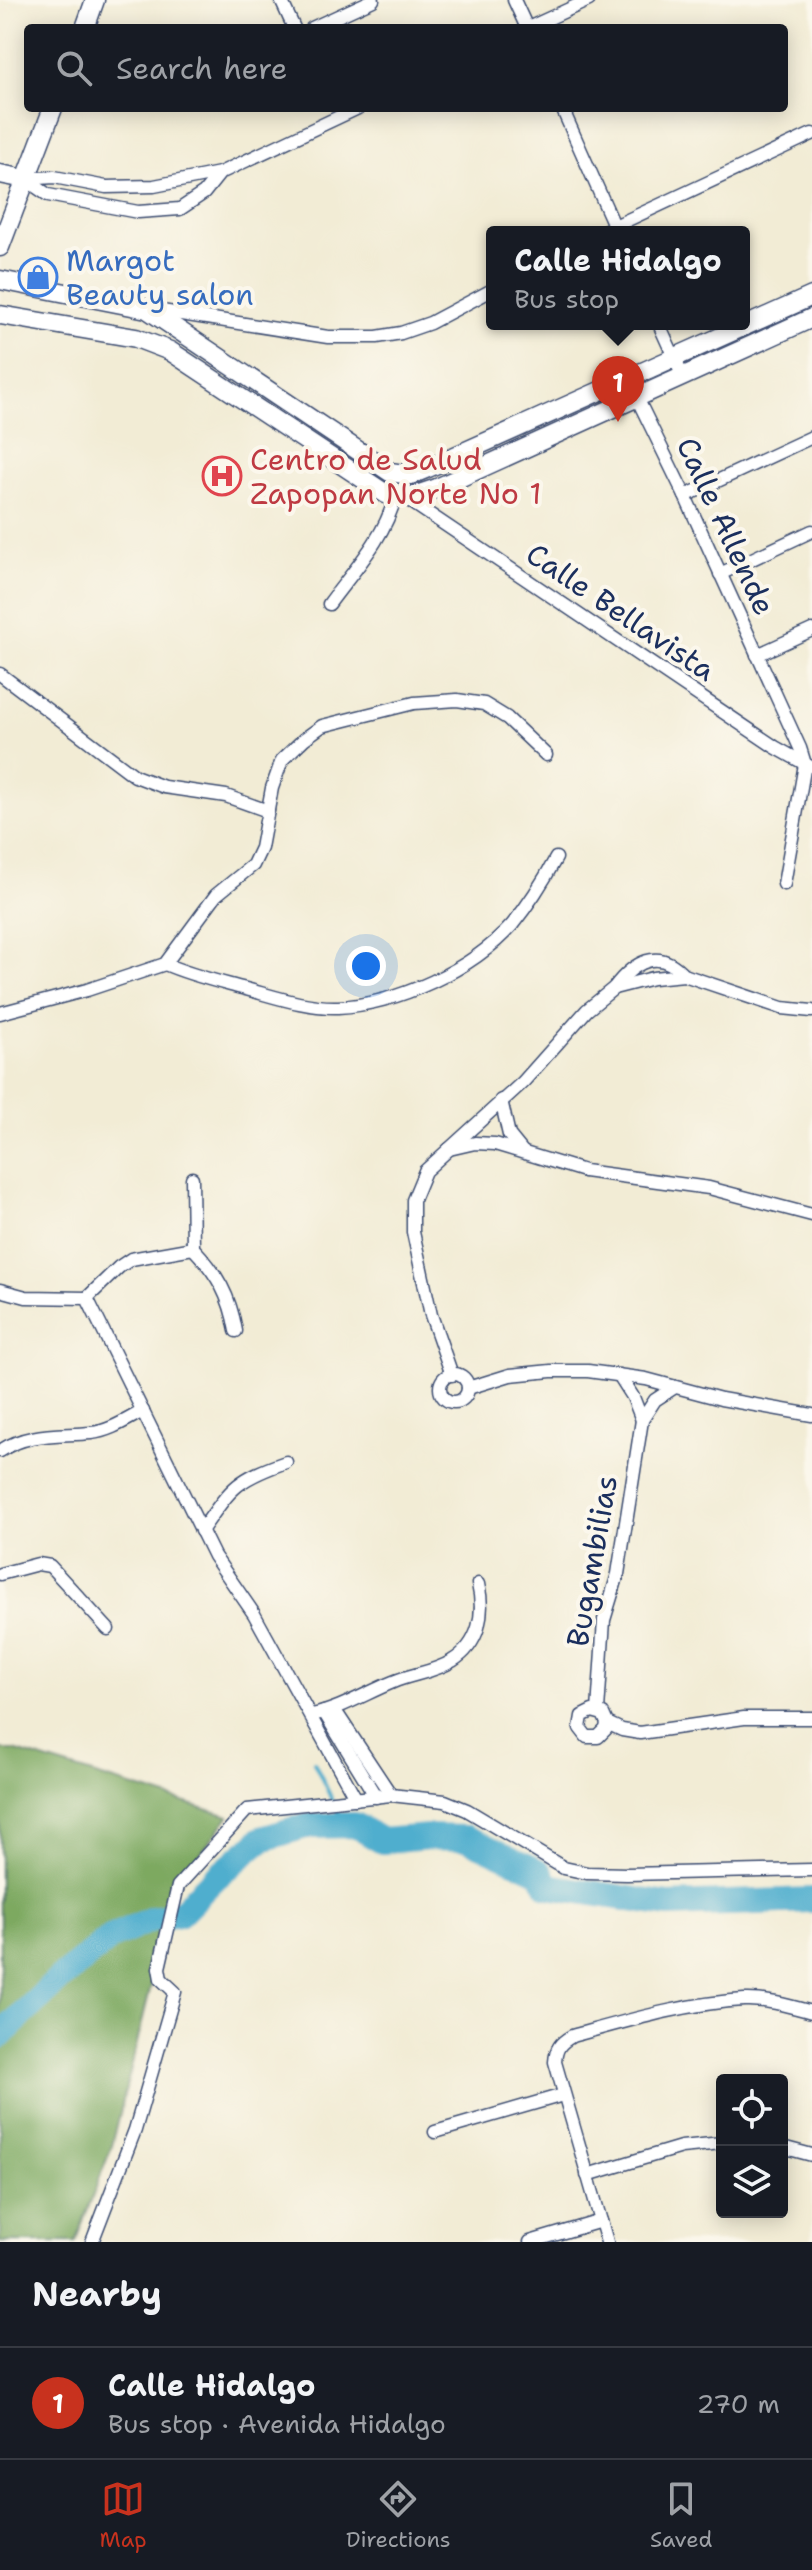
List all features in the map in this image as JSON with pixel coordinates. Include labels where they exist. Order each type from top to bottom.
[{"type":"main road","points":[[86,24],[95,0]]},
{"type":"main road","points":[[0,247],[51,112]]},
{"type":"main road","points":[[0,174],[25,179]]},
{"type":"main road","points":[[0,280],[147,309],[390,472],[411,475],[738,330]]},
{"type":"main road","points":[[750,324],[812,296]]},
{"type":"main road","points":[[0,315],[136,338],[170,351],[400,497],[437,488],[811,320]]},
{"type":"main road","points":[[493,440],[501,459]]},
{"type":"street","points":[[281,0],[292,24]]},
{"type":"street","points":[[321,24],[373,0]]},
{"type":"street","points":[[514,0],[525,24]]},
{"type":"street","points":[[536,24],[589,0]]},
{"type":"street","points":[[564,112],[609,226]]},
{"type":"street","points":[[25,179],[54,177],[106,187],[154,186],[220,173],[334,113]]},
{"type":"street","points":[[619,226],[812,134]]},
{"type":"street","points":[[25,179],[48,195],[138,212],[160,212],[180,209],[204,193],[220,173]]},
{"type":"street","points":[[147,309],[328,337],[377,337],[430,323],[486,293]]},
{"type":"street","points":[[662,330],[683,377]]},
{"type":"street","name":"Calle Allende","points":[[637,398],[757,655],[806,745],[808,766]]},
{"type":"street","points":[[685,496],[812,437]]},
{"type":"street","points":[[329,604],[381,533],[400,497]]},
{"type":"street","name":"Calle Bellavista","points":[[400,497],[808,766]]},
{"type":"street","points":[[720,574],[812,531]]},
{"type":"street","points":[[757,655],[812,630]]},
{"type":"street","points":[[0,675],[135,776],[164,787],[226,796],[268,811]]},
{"type":"street","points":[[0,1013],[87,990],[165,964],[216,895],[253,865],[261,848],[272,788],[282,760],[322,726],[414,703],[457,700],[484,704],[507,718],[546,755]]},
{"type":"street","points":[[775,747],[791,750],[806,745]]},
{"type":"street","points":[[784,884],[808,766]]},
{"type":"street","points":[[165,964],[185,973],[307,1005],[337,1007],[380,1001],[423,986],[472,959],[510,926],[542,885],[556,858]]},
{"type":"street","points":[[452,1375],[431,1315],[413,1232],[413,1200],[425,1171],[523,1082],[587,1010],[636,965],[658,960],[674,963],[684,975],[782,1008],[812,1011]]},
{"type":"street","points":[[501,1100],[509,1135],[522,1151]]},
{"type":"street","points":[[447,1149],[485,1143],[584,1171],[709,1188],[812,1215]]},
{"type":"street","points":[[192,1178],[193,1248],[212,1268],[223,1286],[236,1331]]},
{"type":"street","points":[[0,1290],[26,1297],[87,1298],[131,1259],[193,1248]]},
{"type":"street","points":[[87,1298],[214,1556],[323,1712],[376,1797]]},
{"type":"street","points":[[468,1388],[463,1378],[452,1375],[440,1386],[443,1397],[453,1402],[463,1399],[468,1388],[510,1375],[551,1371],[619,1375],[812,1415]]},
{"type":"street","points":[[619,1375],[633,1397],[642,1420]]},
{"type":"street","points":[[642,1420],[655,1400],[675,1387]]},
{"type":"street","points":[[0,1451],[36,1436],[93,1433],[112,1428],[143,1411]]},
{"type":"street","name":"Bugambilias","points":[[598,1711],[604,1620],[618,1574],[642,1420]]},
{"type":"street","points":[[201,1531],[237,1483],[286,1462]]},
{"type":"street","points":[[0,1574],[38,1564],[50,1566],[108,1629]]},
{"type":"street","points":[[323,1712],[396,1681],[452,1662],[468,1648],[479,1630],[483,1605],[478,1584]]},
{"type":"street","points":[[607,1723],[603,1734],[587,1737],[582,1733],[580,1722],[586,1712],[598,1711],[607,1723],[640,1733],[744,1718],[812,1718]]},
{"type":"street","points":[[323,1712],[391,1795]]},
{"type":"street","points":[[323,1712],[350,1800]]},
{"type":"street","points":[[92,2242],[135,2130],[175,1992],[161,1979],[159,1968],[178,1886],[247,1810],[391,1795],[445,1801],[467,1810],[564,1868],[587,1873],[812,1870]]},
{"type":"street","points":[[607,2242],[555,2062],[556,2050],[561,2042],[586,2032],[656,2014],[744,2000],[772,2002],[812,2012]]},
{"type":"street","points":[[435,2132],[563,2095]]},
{"type":"street","points":[[587,2175],[681,2147],[716,2144]]},
{"type":"street","points":[[788,2149],[812,2155]]},
{"type":"street","points":[[530,2242],[601,2221]]},
{"type":"green space","points":[[0,1750],[14,1750],[229,1816],[175,1887],[112,2146],[75,2242],[0,2242]]},
{"type":"waterway","points":[[314,1762],[344,1825]]},
{"type":"waterway","points":[[0,2036],[55,1983],[110,1938],[152,1919],[179,1914],[215,1878],[262,1839],[305,1826],[355,1825],[382,1841],[467,1838],[540,1872],[548,1886],[668,1905],[812,1900]]},
{"type":"place","name":"Margot Beauty salon","points":[[38,277]]},
{"type":"place","name":"Calle Hidalgo","points":[[618,422]]},
{"type":"place","name":"Centro de Salud Zapopan Norte No 1","points":[[222,476]]}]
